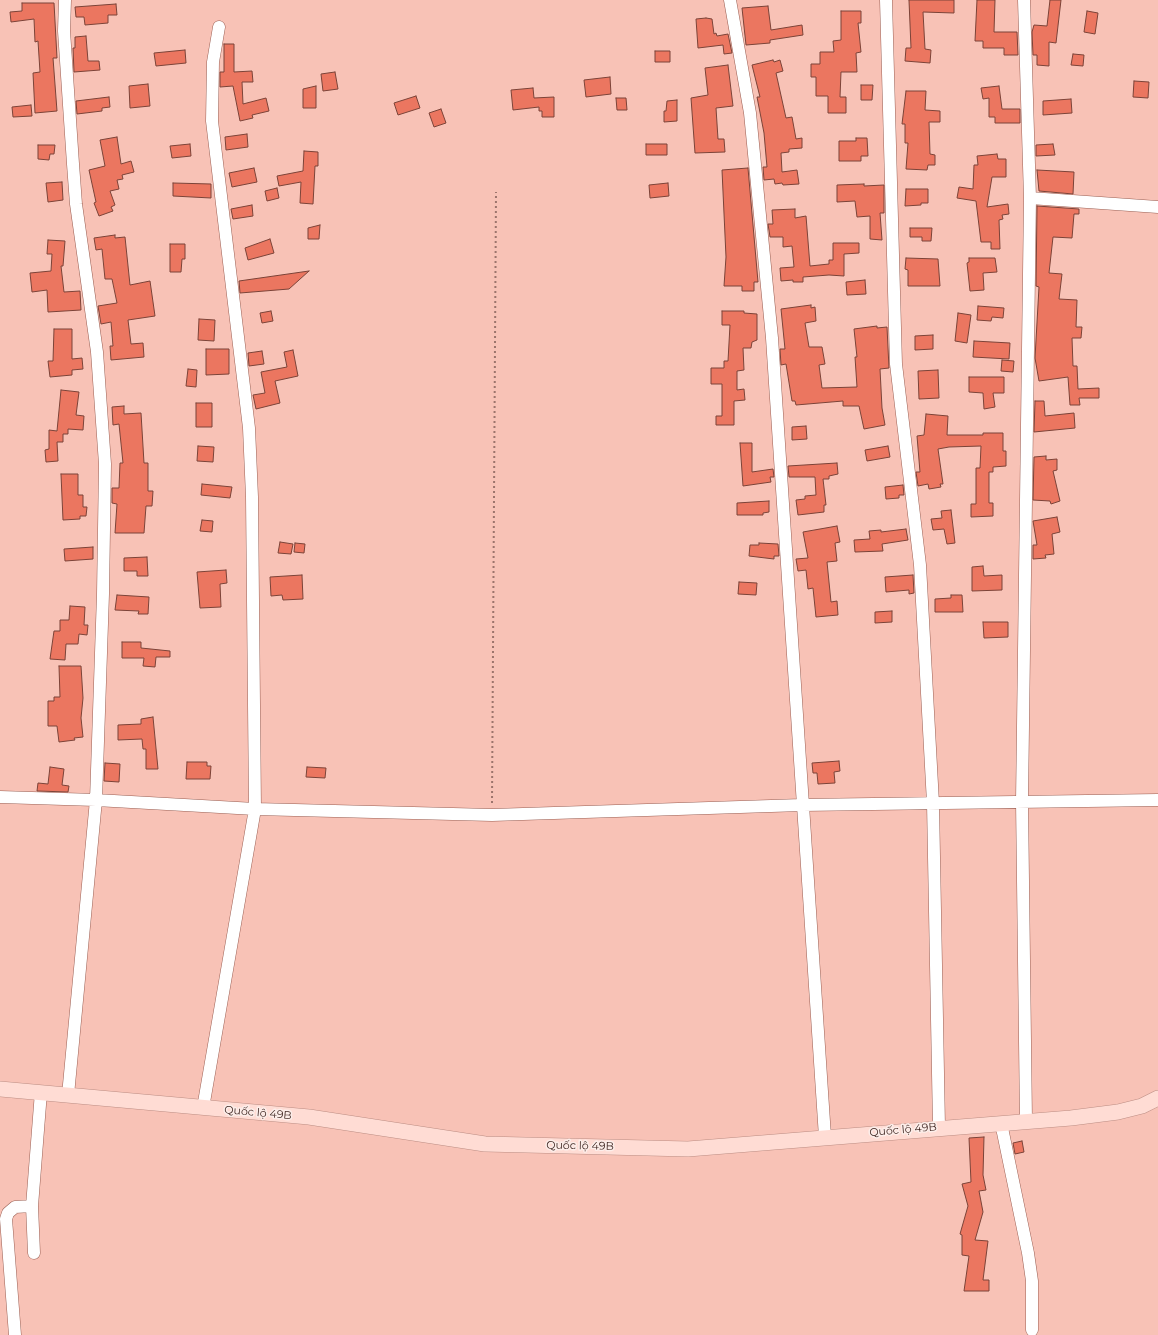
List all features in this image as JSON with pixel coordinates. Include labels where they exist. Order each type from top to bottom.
[{"type":"main road","name":"Quốc lộ 49B","points":[[0,1089],[309,1117],[485,1144],[688,1149],[1118,1112],[1142,1106],[1158,1098]]},
{"type":"street","points":[[65,0],[64,31],[76,204],[97,352],[105,464],[103,594],[96,800],[68,1095]]},
{"type":"street","points":[[730,0],[750,113],[762,222],[772,338],[825,1137]]},
{"type":"street","points":[[886,0],[896,364],[914,500],[920,565],[933,803],[939,1127]]},
{"type":"street","points":[[1024,0],[1030,198],[1022,801],[1026,1121]]},
{"type":"street","points":[[203,1108],[255,809],[252,497],[249,428],[212,121],[213,62],[220,27]]},
{"type":"street","points":[[1030,198],[1158,207]]},
{"type":"street","points":[[0,797],[96,800],[255,809],[492,815],[802,805],[1158,800]]},
{"type":"street","points":[[34,1253],[32,1206],[41,1092]]},
{"type":"street","points":[[1001,1123],[1028,1252],[1032,1281],[1032,1330]]},
{"type":"street","points":[[15,1335],[6,1218],[8,1213],[15,1207],[32,1206]]},
{"type":"path","points":[[492,815],[496,192]]},
{"type":"building","points":[[909,0],[954,0],[954,13],[923,12],[925,49],[931,50],[930,63],[905,61],[906,48],[911,48]]},
{"type":"building","points":[[977,0],[995,0],[994,32],[1017,32],[1018,55],[1004,55],[1004,48],[983,48],[983,41],[975,41]]},
{"type":"building","points":[[1050,0],[1061,0],[1056,43],[1049,42],[1049,66],[1037,65],[1037,55],[1033,55],[1032,32],[1034,25],[1047,26]]},
{"type":"building","points":[[22,3],[54,3],[57,58],[53,58],[57,111],[35,113],[33,73],[40,72],[38,41],[35,42],[34,19],[11,22],[10,12],[22,11]]},
{"type":"building","points":[[116,4],[117,15],[108,15],[108,23],[85,25],[84,17],[76,17],[75,7]]},
{"type":"building","points":[[768,6],[771,30],[802,25],[803,35],[770,40],[770,43],[746,45],[742,8]]},
{"type":"building","points":[[841,11],[861,11],[861,23],[858,23],[861,52],[856,53],[857,72],[841,72],[840,97],[846,97],[846,113],[828,113],[828,96],[816,96],[816,77],[811,77],[811,64],[820,64],[820,52],[834,52],[833,41],[841,40]]},
{"type":"building","points":[[1087,11],[1098,13],[1095,34],[1084,32]]},
{"type":"building","points":[[696,19],[712,19],[714,34],[716,33],[717,36],[728,34],[732,53],[724,54],[723,45],[698,48]]},
{"type":"building","points":[[86,36],[88,61],[99,61],[100,70],[74,72],[73,48],[75,48],[75,37]]},
{"type":"building","points":[[224,44],[234,44],[234,72],[252,71],[253,82],[242,82],[243,104],[266,98],[269,111],[252,115],[253,118],[240,121],[233,86],[220,87],[220,72],[224,72]]},
{"type":"building","points":[[185,50],[186,63],[156,66],[154,53]]},
{"type":"building","points":[[655,51],[670,51],[670,62],[655,62]]},
{"type":"building","points":[[1073,54],[1084,55],[1083,66],[1071,65]]},
{"type":"building","points":[[773,60],[774,62],[780,60],[783,71],[776,73],[786,118],[792,117],[796,139],[802,138],[802,148],[789,149],[789,152],[781,153],[782,172],[797,170],[799,184],[783,185],[782,183],[775,184],[774,179],[764,180],[763,167],[767,167],[764,133],[757,97],[760,97],[752,65]]},
{"type":"building","points":[[728,65],[733,106],[716,108],[718,139],[724,139],[725,152],[695,153],[691,98],[708,95],[705,68]]},
{"type":"building","points":[[335,72],[338,89],[323,91],[321,74]]},
{"type":"building","points":[[610,77],[611,94],[586,97],[584,80]]},
{"type":"building","points":[[1134,81],[1149,82],[1148,98],[1133,97]]},
{"type":"building","points":[[148,84],[150,106],[130,108],[129,86]]},
{"type":"building","points":[[861,85],[873,85],[872,100],[861,100]]},
{"type":"building","points":[[316,86],[316,108],[303,108],[303,89]]},
{"type":"building","points":[[999,86],[1002,109],[1020,109],[1020,123],[995,123],[995,117],[989,117],[989,98],[983,99],[981,88]]},
{"type":"building","points":[[533,88],[534,98],[554,97],[554,117],[542,117],[542,111],[539,111],[539,107],[513,110],[511,90]]},
{"type":"building","points":[[906,91],[926,91],[925,110],[940,111],[940,122],[929,122],[930,154],[935,155],[935,165],[928,165],[927,170],[906,169],[908,143],[905,143],[905,124],[902,124]]},
{"type":"building","points":[[416,96],[420,108],[398,115],[394,103]]},
{"type":"building","points":[[109,97],[110,107],[102,108],[102,111],[77,114],[76,101]]},
{"type":"building","points":[[616,98],[626,98],[627,110],[617,110]]},
{"type":"building","points":[[1071,99],[1072,113],[1043,115],[1043,101]]},
{"type":"building","points":[[677,100],[677,121],[664,122],[664,111],[666,111],[667,101]]},
{"type":"building","points":[[31,105],[32,116],[13,117],[12,107]]},
{"type":"building","points":[[441,109],[446,123],[434,127],[429,113]]},
{"type":"building","points":[[247,134],[248,147],[226,150],[225,137]]},
{"type":"building","points":[[117,137],[121,164],[131,161],[134,172],[122,175],[123,179],[117,180],[119,189],[110,191],[115,205],[111,207],[113,211],[99,216],[94,203],[96,202],[89,170],[105,166],[100,140]]},
{"type":"building","points":[[856,138],[867,138],[868,156],[861,156],[861,161],[839,161],[839,141],[856,141]]},
{"type":"building","points":[[190,144],[191,156],[172,158],[170,146]]},
{"type":"building","points":[[646,144],[667,144],[667,155],[646,155]]},
{"type":"building","points":[[1053,144],[1055,155],[1036,156],[1036,145]]},
{"type":"building","points":[[38,145],[55,145],[54,154],[50,154],[49,160],[38,159]]},
{"type":"building","points":[[304,151],[318,152],[318,166],[315,166],[313,204],[300,203],[301,182],[279,186],[277,176],[303,171]]},
{"type":"building","points":[[997,154],[998,159],[1006,159],[1006,177],[992,177],[987,207],[1008,204],[1009,214],[1002,215],[1003,219],[999,220],[1000,249],[991,249],[991,242],[981,242],[976,201],[957,198],[959,187],[973,189],[974,165],[978,165],[977,156]]},
{"type":"building","points":[[254,168],[257,182],[232,187],[229,173]]},
{"type":"building","points":[[748,168],[758,282],[754,282],[754,291],[742,291],[742,286],[724,286],[726,257],[722,170]]},
{"type":"building","points":[[1037,170],[1074,172],[1073,194],[1039,191]]},
{"type":"building","points":[[62,182],[63,200],[48,202],[46,183]]},
{"type":"building","points":[[173,183],[211,184],[211,198],[173,196]]},
{"type":"building","points":[[668,183],[669,196],[650,198],[649,185]]},
{"type":"building","points":[[864,184],[864,186],[884,185],[884,213],[880,213],[882,240],[870,239],[870,216],[857,217],[855,201],[837,202],[837,185]]},
{"type":"building","points":[[277,188],[279,198],[267,201],[265,191]]},
{"type":"building","points":[[906,189],[928,189],[928,203],[905,206]]},
{"type":"building","points":[[252,205],[253,216],[233,219],[231,209]]},
{"type":"building","points":[[1037,206],[1079,209],[1079,214],[1074,214],[1072,238],[1053,237],[1049,273],[1062,274],[1059,299],[1077,300],[1076,327],[1082,327],[1081,338],[1072,338],[1073,366],[1077,366],[1078,389],[1099,388],[1099,398],[1079,398],[1080,405],[1070,405],[1068,377],[1039,381],[1035,358],[1039,287],[1036,286]]},
{"type":"building","points":[[795,209],[795,218],[806,216],[810,266],[829,264],[829,260],[833,260],[833,243],[859,243],[859,253],[844,254],[844,276],[829,275],[803,277],[803,282],[793,282],[793,280],[781,281],[780,268],[794,267],[792,246],[783,247],[783,237],[770,237],[768,224],[773,224],[772,210]]},
{"type":"building","points":[[320,225],[319,239],[308,239],[308,228]]},
{"type":"building","points":[[910,228],[932,228],[931,241],[922,241],[922,237],[910,237]]},
{"type":"building","points":[[115,235],[115,238],[125,237],[130,285],[150,281],[155,316],[128,320],[131,344],[143,343],[144,357],[111,360],[110,346],[113,346],[111,322],[101,324],[98,306],[117,303],[112,279],[105,279],[102,249],[96,250],[94,238]]},
{"type":"building","points":[[270,239],[274,253],[248,260],[245,248]]},
{"type":"building","points":[[48,240],[65,241],[63,266],[61,266],[64,292],[80,291],[81,310],[48,312],[47,290],[32,292],[30,273],[51,271],[52,254],[47,254]]},
{"type":"building","points":[[170,244],[185,244],[185,259],[182,259],[181,272],[170,272]]},
{"type":"building","points":[[906,258],[938,259],[940,286],[908,286],[908,270],[905,269]]},
{"type":"building","points":[[969,258],[995,258],[997,272],[983,273],[984,290],[970,291],[967,263],[969,262]]},
{"type":"building","points":[[309,271],[289,289],[240,293],[239,281]]},
{"type":"building","points":[[865,280],[866,294],[847,295],[846,282]]},
{"type":"building","points":[[811,305],[811,308],[815,307],[816,321],[805,323],[809,347],[822,347],[825,364],[819,365],[822,388],[857,387],[855,357],[857,357],[854,329],[877,326],[877,328],[887,327],[889,368],[880,369],[882,408],[885,425],[864,429],[859,406],[843,406],[843,401],[796,405],[795,401],[792,401],[786,364],[781,365],[780,349],[785,349],[781,309]]},
{"type":"building","points":[[978,306],[1004,308],[1003,318],[992,317],[991,321],[977,320]]},
{"type":"building","points":[[271,311],[273,321],[262,323],[260,313]]},
{"type":"building","points":[[722,311],[744,311],[744,313],[757,314],[757,340],[752,342],[751,348],[743,348],[744,370],[737,371],[737,390],[744,389],[745,400],[734,401],[734,425],[716,425],[716,416],[722,416],[722,384],[711,384],[711,368],[724,368],[724,361],[728,361],[730,325],[722,325]]},
{"type":"building","points":[[958,313],[971,315],[967,343],[955,341]]},
{"type":"building","points":[[199,319],[215,320],[214,341],[198,340]]},
{"type":"building","points":[[54,329],[72,329],[72,359],[82,358],[83,369],[72,370],[72,375],[50,377],[48,361],[53,361]]},
{"type":"building","points":[[933,335],[933,349],[915,350],[915,336]]},
{"type":"building","points":[[974,341],[1010,343],[1009,359],[973,357]]},
{"type":"building","points":[[206,349],[229,349],[229,374],[206,375]]},
{"type":"building","points":[[293,350],[298,376],[275,381],[280,403],[256,409],[253,395],[265,393],[261,372],[287,367],[284,352]]},
{"type":"building","points":[[262,351],[264,364],[249,366],[248,353]]},
{"type":"building","points":[[1002,360],[1014,361],[1013,372],[1001,371]]},
{"type":"building","points":[[188,369],[197,370],[196,387],[186,386]]},
{"type":"building","points":[[938,370],[939,398],[919,399],[918,371]]},
{"type":"building","points":[[969,377],[1004,377],[1004,393],[993,393],[995,407],[984,409],[983,393],[969,392]]},
{"type":"building","points":[[61,390],[79,392],[76,415],[84,416],[83,430],[68,429],[68,434],[63,434],[63,442],[57,442],[58,461],[46,462],[45,450],[49,449],[49,430],[57,431]]},
{"type":"building","points":[[1035,401],[1044,401],[1045,416],[1074,413],[1075,428],[1034,432]]},
{"type":"building","points":[[196,403],[212,403],[212,427],[196,427]]},
{"type":"building","points":[[124,406],[124,414],[141,413],[144,463],[148,463],[148,491],[153,491],[152,506],[146,506],[144,533],[115,533],[117,504],[112,503],[112,488],[119,488],[120,463],[123,463],[119,424],[113,425],[112,407]]},
{"type":"building","points":[[926,414],[948,416],[947,435],[983,435],[983,433],[1003,433],[1003,451],[1006,451],[1006,466],[993,467],[993,472],[989,472],[989,503],[993,503],[993,516],[971,517],[971,504],[976,504],[976,468],[980,468],[981,446],[949,447],[938,449],[943,484],[940,484],[941,487],[929,489],[928,484],[918,486],[916,472],[920,472],[917,436],[924,435]]},
{"type":"building","points":[[806,426],[807,439],[792,440],[792,427]]},
{"type":"building","points":[[740,443],[752,443],[752,472],[773,469],[774,477],[770,477],[771,482],[743,486]]},
{"type":"building","points":[[198,446],[214,447],[213,462],[197,461]]},
{"type":"building","points":[[888,446],[890,457],[867,461],[865,450]]},
{"type":"building","points":[[1046,456],[1046,460],[1057,459],[1057,470],[1053,471],[1060,501],[1051,504],[1050,501],[1033,500],[1034,457]]},
{"type":"building","points":[[837,463],[838,474],[829,476],[829,479],[823,479],[826,505],[824,505],[824,512],[798,515],[796,500],[805,499],[805,496],[816,495],[815,477],[789,477],[788,466]]},
{"type":"building","points":[[61,474],[78,474],[78,495],[83,495],[83,507],[87,507],[86,516],[80,516],[80,519],[63,520]]},
{"type":"building","points":[[202,484],[232,487],[230,498],[201,495]]},
{"type":"building","points":[[903,485],[904,495],[899,495],[899,498],[886,499],[885,487]]},
{"type":"building","points":[[769,501],[769,512],[763,513],[763,515],[737,515],[737,503]]},
{"type":"building","points":[[951,510],[955,543],[947,544],[944,529],[933,530],[931,519],[942,518],[941,511]]},
{"type":"building","points":[[1057,517],[1060,532],[1052,534],[1054,554],[1045,555],[1046,558],[1033,559],[1033,545],[1037,545],[1033,521]]},
{"type":"building","points":[[202,520],[213,521],[212,532],[200,531]]},
{"type":"building","points":[[837,526],[840,542],[835,543],[837,561],[827,562],[831,602],[837,601],[838,615],[816,617],[813,588],[808,589],[806,570],[798,571],[796,559],[808,558],[803,532]]},
{"type":"building","points":[[906,529],[908,540],[882,544],[883,551],[855,552],[854,540],[870,539],[869,531],[881,530],[881,532]]},
{"type":"building","points":[[280,542],[293,544],[291,554],[278,553]]},
{"type":"building","points":[[295,543],[305,544],[304,553],[294,552]]},
{"type":"building","points":[[759,543],[778,544],[779,556],[774,556],[774,559],[749,556],[750,545],[759,545]]},
{"type":"building","points":[[93,547],[93,559],[65,561],[64,549]]},
{"type":"building","points":[[147,557],[148,576],[137,576],[137,571],[124,571],[124,558]]},
{"type":"building","points":[[983,566],[984,576],[1002,575],[1002,590],[972,591],[972,567]]},
{"type":"building","points":[[226,570],[227,583],[220,584],[221,607],[200,608],[197,572]]},
{"type":"building","points":[[302,575],[303,599],[283,600],[282,595],[271,596],[270,577]]},
{"type":"building","points":[[913,575],[914,593],[909,594],[909,590],[886,592],[885,577]]},
{"type":"building","points":[[739,582],[757,583],[756,595],[738,594]]},
{"type":"building","points":[[117,595],[149,597],[148,614],[138,614],[139,611],[115,610]]},
{"type":"building","points":[[951,595],[962,595],[963,612],[935,612],[935,599],[951,598]]},
{"type":"building","points":[[70,606],[85,607],[84,625],[88,625],[87,635],[79,634],[78,644],[66,644],[65,660],[50,659],[54,631],[60,631],[60,620],[69,620]]},
{"type":"building","points":[[892,611],[892,622],[875,623],[875,612]]},
{"type":"building","points":[[983,622],[1008,622],[1008,637],[984,638]]},
{"type":"building","points":[[122,642],[141,642],[141,648],[170,651],[170,657],[156,657],[155,667],[143,666],[144,658],[122,658]]},
{"type":"building","points":[[59,666],[81,666],[83,698],[81,718],[83,737],[74,738],[75,740],[59,742],[57,726],[48,726],[48,701],[54,701],[54,697],[60,697]]},
{"type":"building","points":[[153,717],[158,769],[146,769],[146,749],[143,749],[142,739],[118,740],[118,725],[141,724],[141,719]]},
{"type":"building","points":[[839,761],[840,771],[834,772],[835,783],[818,784],[817,773],[813,773],[812,763]]},
{"type":"building","points":[[187,762],[207,762],[207,766],[211,766],[210,779],[186,779]]},
{"type":"building","points":[[105,763],[120,764],[119,782],[104,781]]},
{"type":"building","points":[[50,767],[64,769],[62,785],[69,786],[68,792],[37,791],[38,783],[48,784]]},
{"type":"building","points":[[307,767],[326,768],[325,778],[306,777]]},
{"type":"building","points":[[984,1137],[983,1175],[986,1190],[979,1191],[983,1212],[975,1240],[988,1241],[983,1280],[989,1280],[989,1291],[964,1291],[969,1256],[962,1255],[962,1235],[960,1234],[968,1206],[962,1184],[971,1182],[969,1138]]},
{"type":"building","points":[[1022,1141],[1024,1152],[1015,1154],[1013,1143]]}]
